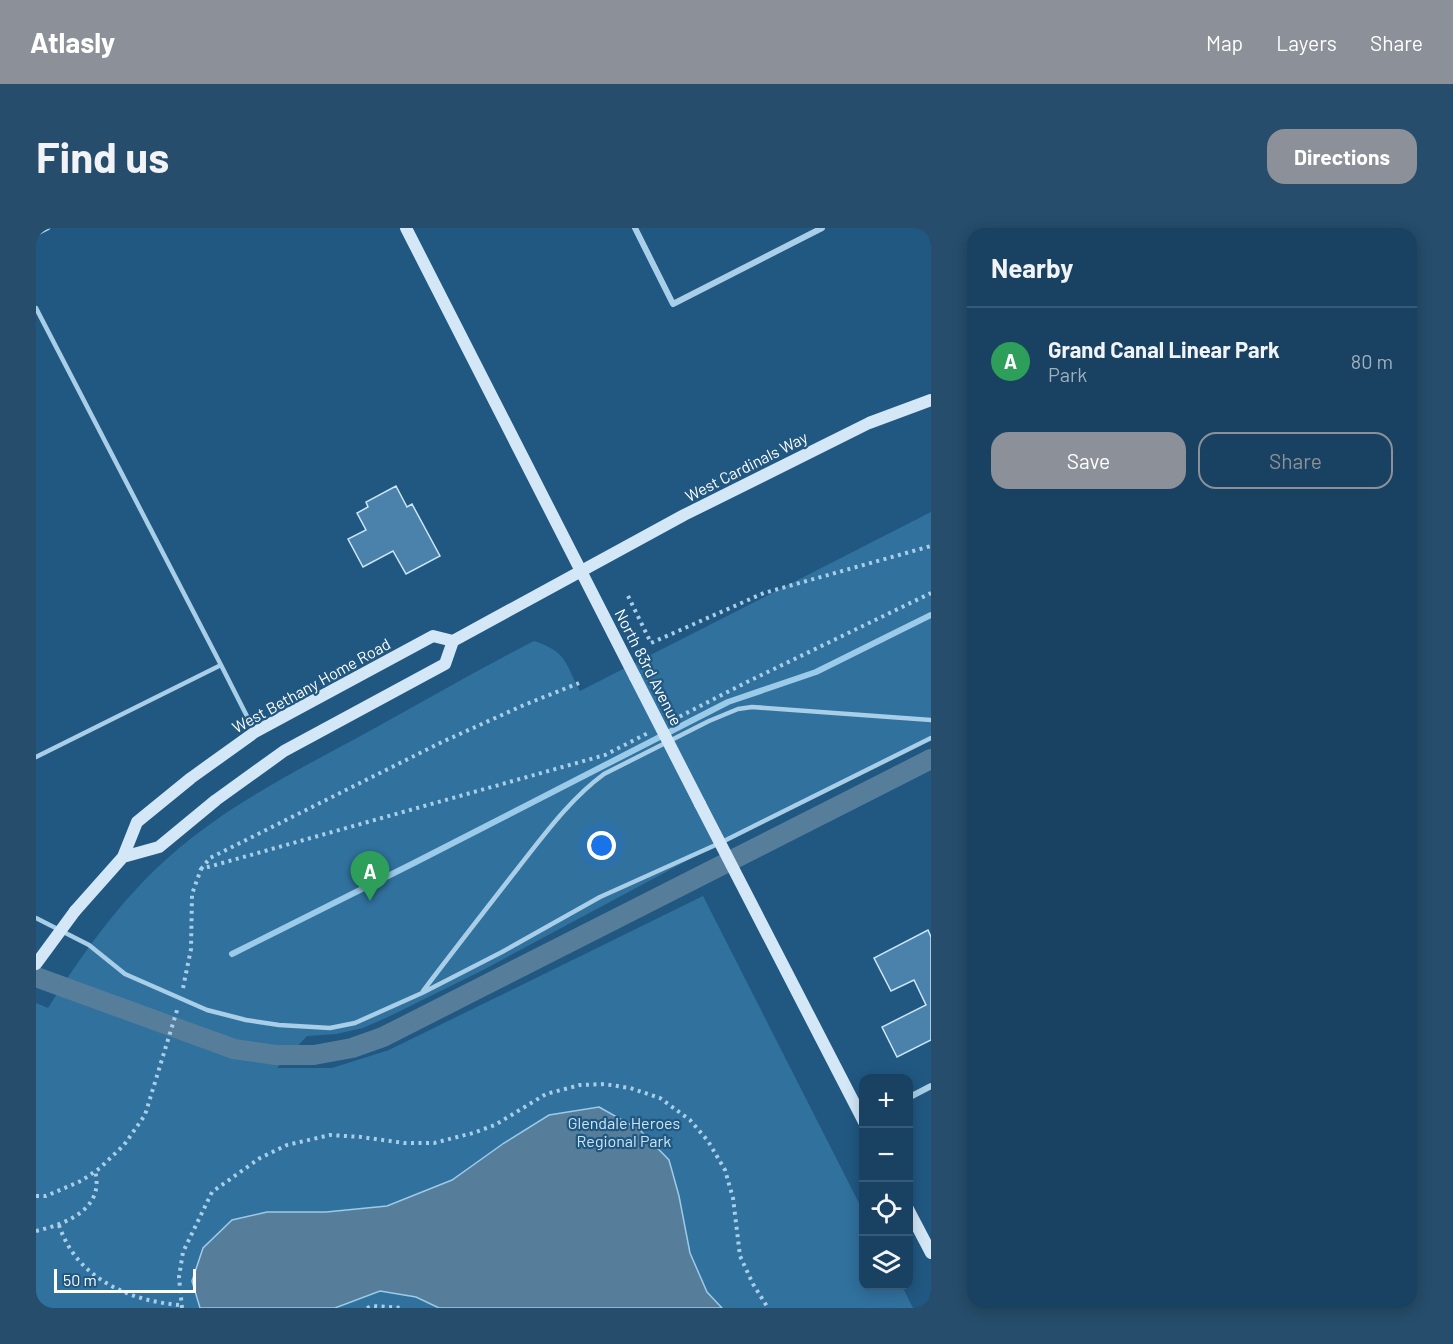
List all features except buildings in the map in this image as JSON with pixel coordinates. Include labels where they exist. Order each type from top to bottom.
[{"type":"main road","name":"North 83rd Avenue","points":[[406,228],[859,1113]]},
{"type":"main road","name":"West Cardinals Way","points":[[581,573],[684,515],[849,433],[898,411],[931,400]]},
{"type":"main road","name":"West Bethany Home Road","points":[[36,964],[75,911],[123,857],[137,822],[191,778],[255,732],[433,636],[453,641],[581,573]]},
{"type":"main road","points":[[123,857],[159,848],[216,800],[284,751],[445,664],[453,641]]},
{"type":"main road","points":[[913,1217],[931,1253]]},
{"type":"street","points":[[635,228],[673,304],[822,228]]},
{"type":"street","points":[[913,1096],[931,1086]]},
{"type":"lane","points":[[36,234],[48,228]]},
{"type":"lane","points":[[36,308],[255,732]]},
{"type":"lane","points":[[36,757],[221,664]]},
{"type":"lane","points":[[422,993],[546,833],[572,803],[604,774],[709,721],[738,709],[770,707],[931,720]]},
{"type":"lane","points":[[36,918],[89,945],[125,974],[180,1002],[246,1020],[279,1025],[330,1028],[355,1023],[422,993],[502,952],[600,897],[720,843],[931,738]]},
{"type":"path","points":[[628,596],[651,643],[764,593],[931,546]]},
{"type":"path","points":[[666,723],[931,593]]},
{"type":"path","points":[[36,1196],[46,1196],[81,1181],[95,1171],[124,1145],[145,1116],[180,1002],[191,950],[192,894],[201,869],[210,858],[442,742],[524,705],[579,684]]},
{"type":"path","points":[[201,869],[605,755],[656,729]]},
{"type":"path","points":[[59,1225],[64,1240],[73,1255],[110,1286],[130,1296],[154,1303],[181,1306],[179,1277],[183,1252],[212,1192],[260,1158],[286,1146],[330,1135],[404,1143],[434,1143],[495,1125],[546,1094],[580,1086],[604,1084],[630,1088],[660,1098],[690,1120],[708,1141],[725,1170],[733,1198],[741,1256],[753,1284],[768,1308]]},
{"type":"path","points":[[36,1231],[71,1221],[90,1203],[98,1183],[95,1171]]},
{"type":"path","points":[[367,1308],[372,1306],[404,1308]]},
{"type":"green space","name":"Glendale Heroes Regional Park","points":[[931,512],[931,738],[720,843],[483,970],[390,1016],[363,1028],[336,1034],[307,1036],[277,1068],[332,1068],[389,1050],[703,896],[859,1203],[859,1290],[904,1290],[913,1308],[36,1308],[36,1003],[48,1008],[119,908],[170,856],[240,804],[290,774],[534,641],[560,655],[580,691]]},
{"type":"shaded area","points":[[599,1107],[640,1130],[669,1160],[679,1196],[690,1253],[707,1292],[722,1308],[439,1308],[416,1297],[380,1291],[335,1308],[200,1308],[192,1281],[203,1248],[232,1220],[267,1212],[326,1212],[387,1206],[452,1180],[549,1115]]},
{"type":"waterway","points":[[232,954],[728,702],[816,672],[931,615]]},
{"type":"waterway","points":[[36,977],[234,1049],[276,1055],[314,1055],[352,1048],[383,1037],[931,759]]},
{"type":"place","name":"Grand Canal Linear Park","points":[[370,901]]}]
